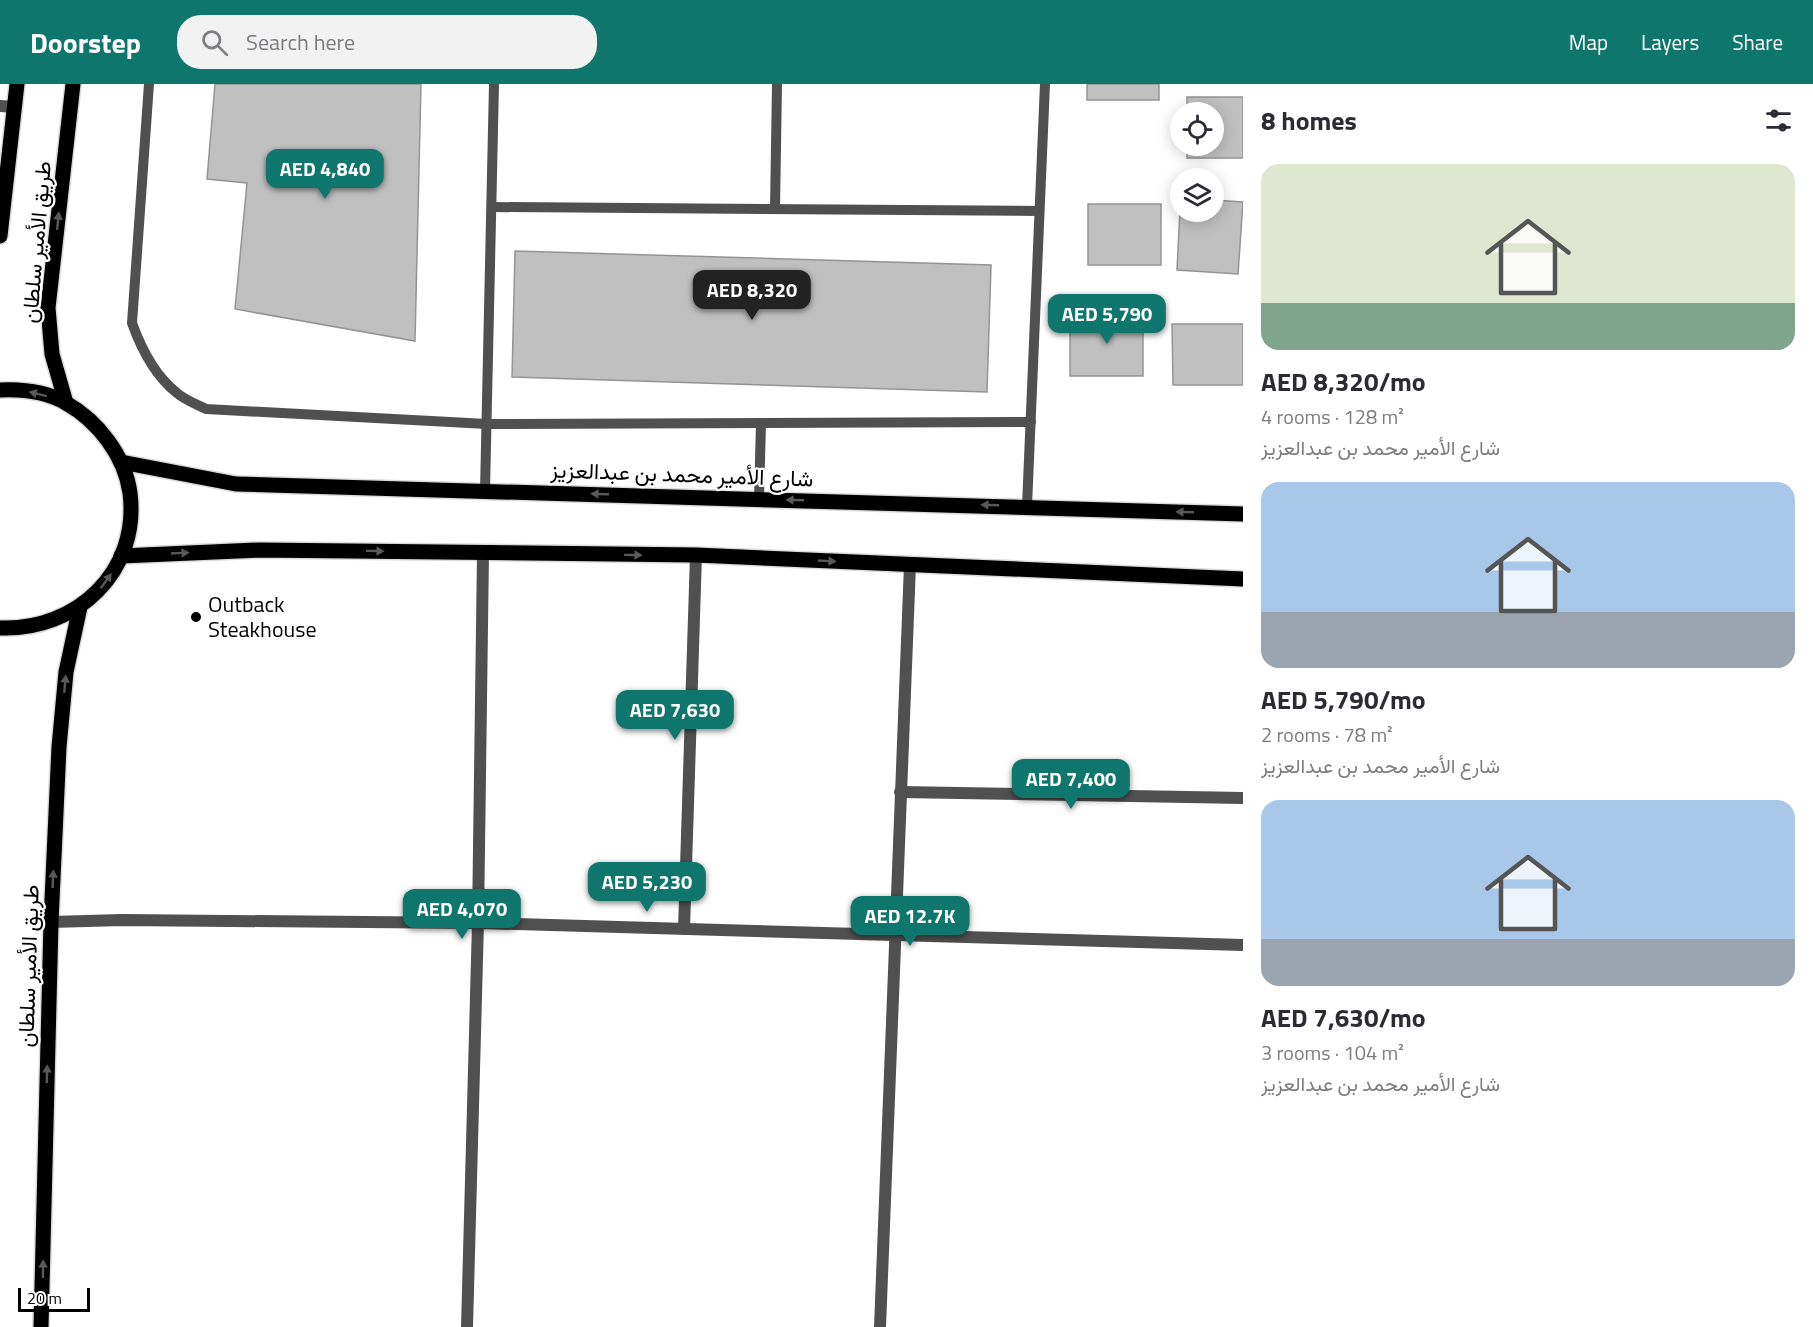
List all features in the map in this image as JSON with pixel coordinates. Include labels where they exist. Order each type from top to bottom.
[{"type":"main road","name":"طريق الأمير سلطان","points":[[0,236],[7,106],[17,84]]},
{"type":"main road","name":"طريق الأمير سلطان","points":[[66,403],[52,354],[48,308],[73,84]]},
{"type":"main road","points":[[0,390],[35,392],[66,403],[99,428],[121,462],[130,493],[130,525],[121,556],[104,585],[80,607],[52,622],[21,629],[0,628]]},
{"type":"main road","name":"شارع الأمير محمد بن عبدالعزيز","points":[[121,462],[236,484],[1243,514]]},
{"type":"main road","points":[[121,556],[259,550],[696,555],[1243,579]]},
{"type":"main road","name":"طريق الأمير سلطان","points":[[41,1327],[51,922],[62,715],[66,672],[80,607]]},
{"type":"street","points":[[467,1327],[478,923],[483,553]]},
{"type":"street","points":[[684,929],[696,555]]},
{"type":"street","points":[[880,1327],[910,565]]},
{"type":"street","points":[[900,792],[1243,798]]},
{"type":"street","points":[[51,922],[122,920],[478,923],[1243,945]]},
{"type":"lane","points":[[149,84],[132,323],[141,346],[160,376],[177,393],[206,409],[487,424],[1031,422]]},
{"type":"lane","points":[[485,491],[494,84]]},
{"type":"lane","points":[[775,209],[777,84]]},
{"type":"lane","points":[[1027,507],[1045,84]]},
{"type":"lane","points":[[492,207],[1040,211]]},
{"type":"lane","points":[[759,499],[761,423]]},
{"type":"building","points":[[215,84],[421,84],[415,341],[235,309],[247,183],[207,179]]},
{"type":"building","points":[[1087,84],[1159,84],[1159,100],[1087,100]]},
{"type":"building","points":[[1187,97],[1243,97],[1243,158],[1187,158],[1187,156],[1224,156],[1224,102],[1187,102]]},
{"type":"building","points":[[1224,201],[1243,202],[1238,274],[1177,270],[1179,222],[1224,222]]},
{"type":"building","points":[[1088,204],[1161,204],[1161,265],[1088,265]]},
{"type":"building","points":[[515,251],[991,265],[987,392],[512,377]]},
{"type":"building","points":[[1143,314],[1143,376],[1070,376],[1070,315]]},
{"type":"building","points":[[1172,324],[1243,324],[1243,385],[1173,385]]},
{"type":"place","name":"Outback Steakhouse","points":[[196,617]]}]
